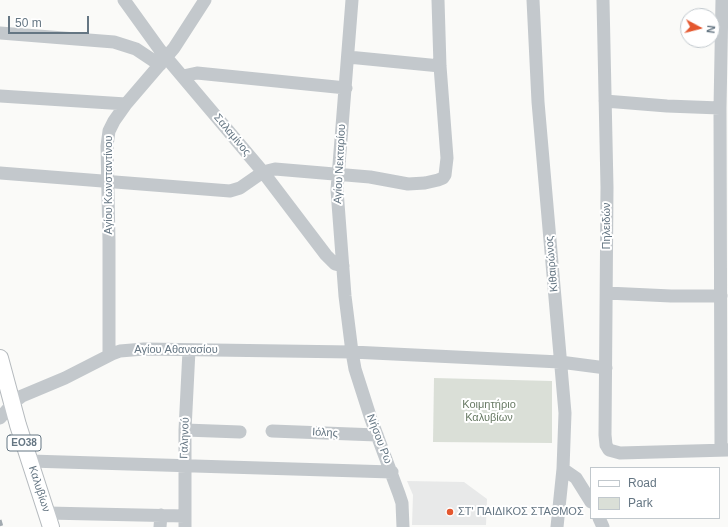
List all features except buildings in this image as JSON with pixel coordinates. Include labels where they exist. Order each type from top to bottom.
[{"type":"main road","name":"Καλυβίων","points":[[0,358],[12,404],[49,520]]},
{"type":"street","name":"Σαλαμίνος","points":[[124,0],[163,61],[183,76],[263,172],[326,255],[335,264],[343,266]]},
{"type":"street","name":"Αγίου Κωνσταντίνου","points":[[109,355],[107,146],[109,131],[126,104],[174,48],[205,0]]},
{"type":"street","name":"Αγίου Νεκταρίου","points":[[352,0],[338,175],[338,205],[352,352]]},
{"type":"street","points":[[0,173],[232,191],[240,188],[263,172],[275,169],[370,177],[408,184],[431,182],[442,178],[445,172],[447,158],[440,66],[438,0]]},
{"type":"street","name":"Κιθαιρώνος","points":[[533,0],[538,102],[565,413],[563,469],[557,527]]},
{"type":"street","name":"Πηλειδών","points":[[603,0],[607,187],[606,445],[609,450],[620,454],[725,450]]},
{"type":"street","points":[[722,0],[725,273],[721,296],[725,450]]},
{"type":"street","points":[[0,33],[114,42],[136,49],[163,61]]},
{"type":"street","points":[[348,57],[440,66]]},
{"type":"street","points":[[183,76],[197,73],[346,88]]},
{"type":"street","points":[[0,96],[126,104]]},
{"type":"street","points":[[605,101],[667,106],[723,116]]},
{"type":"street","points":[[607,293],[671,296],[721,296]]},
{"type":"street","name":"Αγίου Αθανασίου","points":[[0,418],[12,404],[22,396],[65,378],[109,355],[120,351],[144,349],[352,352],[560,362],[606,368]]},
{"type":"street","name":"Γαληνού","points":[[185,522],[185,430],[189,350]]},
{"type":"street","name":"Νήσου Ρω","points":[[352,352],[358,381],[402,503],[403,527]]},
{"type":"street","points":[[185,430],[240,432]]},
{"type":"street","name":"Ιόλης","points":[[272,431],[377,435]]},
{"type":"street","points":[[30,461],[392,472]]},
{"type":"street","points":[[563,469],[576,478],[590,500]]},
{"type":"street","points":[[49,520],[185,522]]},
{"type":"shaded area","name":"ΣΤ' ΠΑΙΔΙΚΟΣ ΣΤΑΘΜΟΣ","points":[[407,481],[464,482],[487,499],[486,525],[412,525],[413,495]]},
{"type":"green space","name":"Κοιμητήριο Καλυβίων","points":[[434,378],[552,381],[552,443],[433,442]]},
{"type":"railway","points":[[0,520],[2,527]]},
{"type":"place","name":"ΣΤ' ΠΑΙΔΙΚΟΣ ΣΤΑΘΜΟΣ","points":[[450,512]]}]
